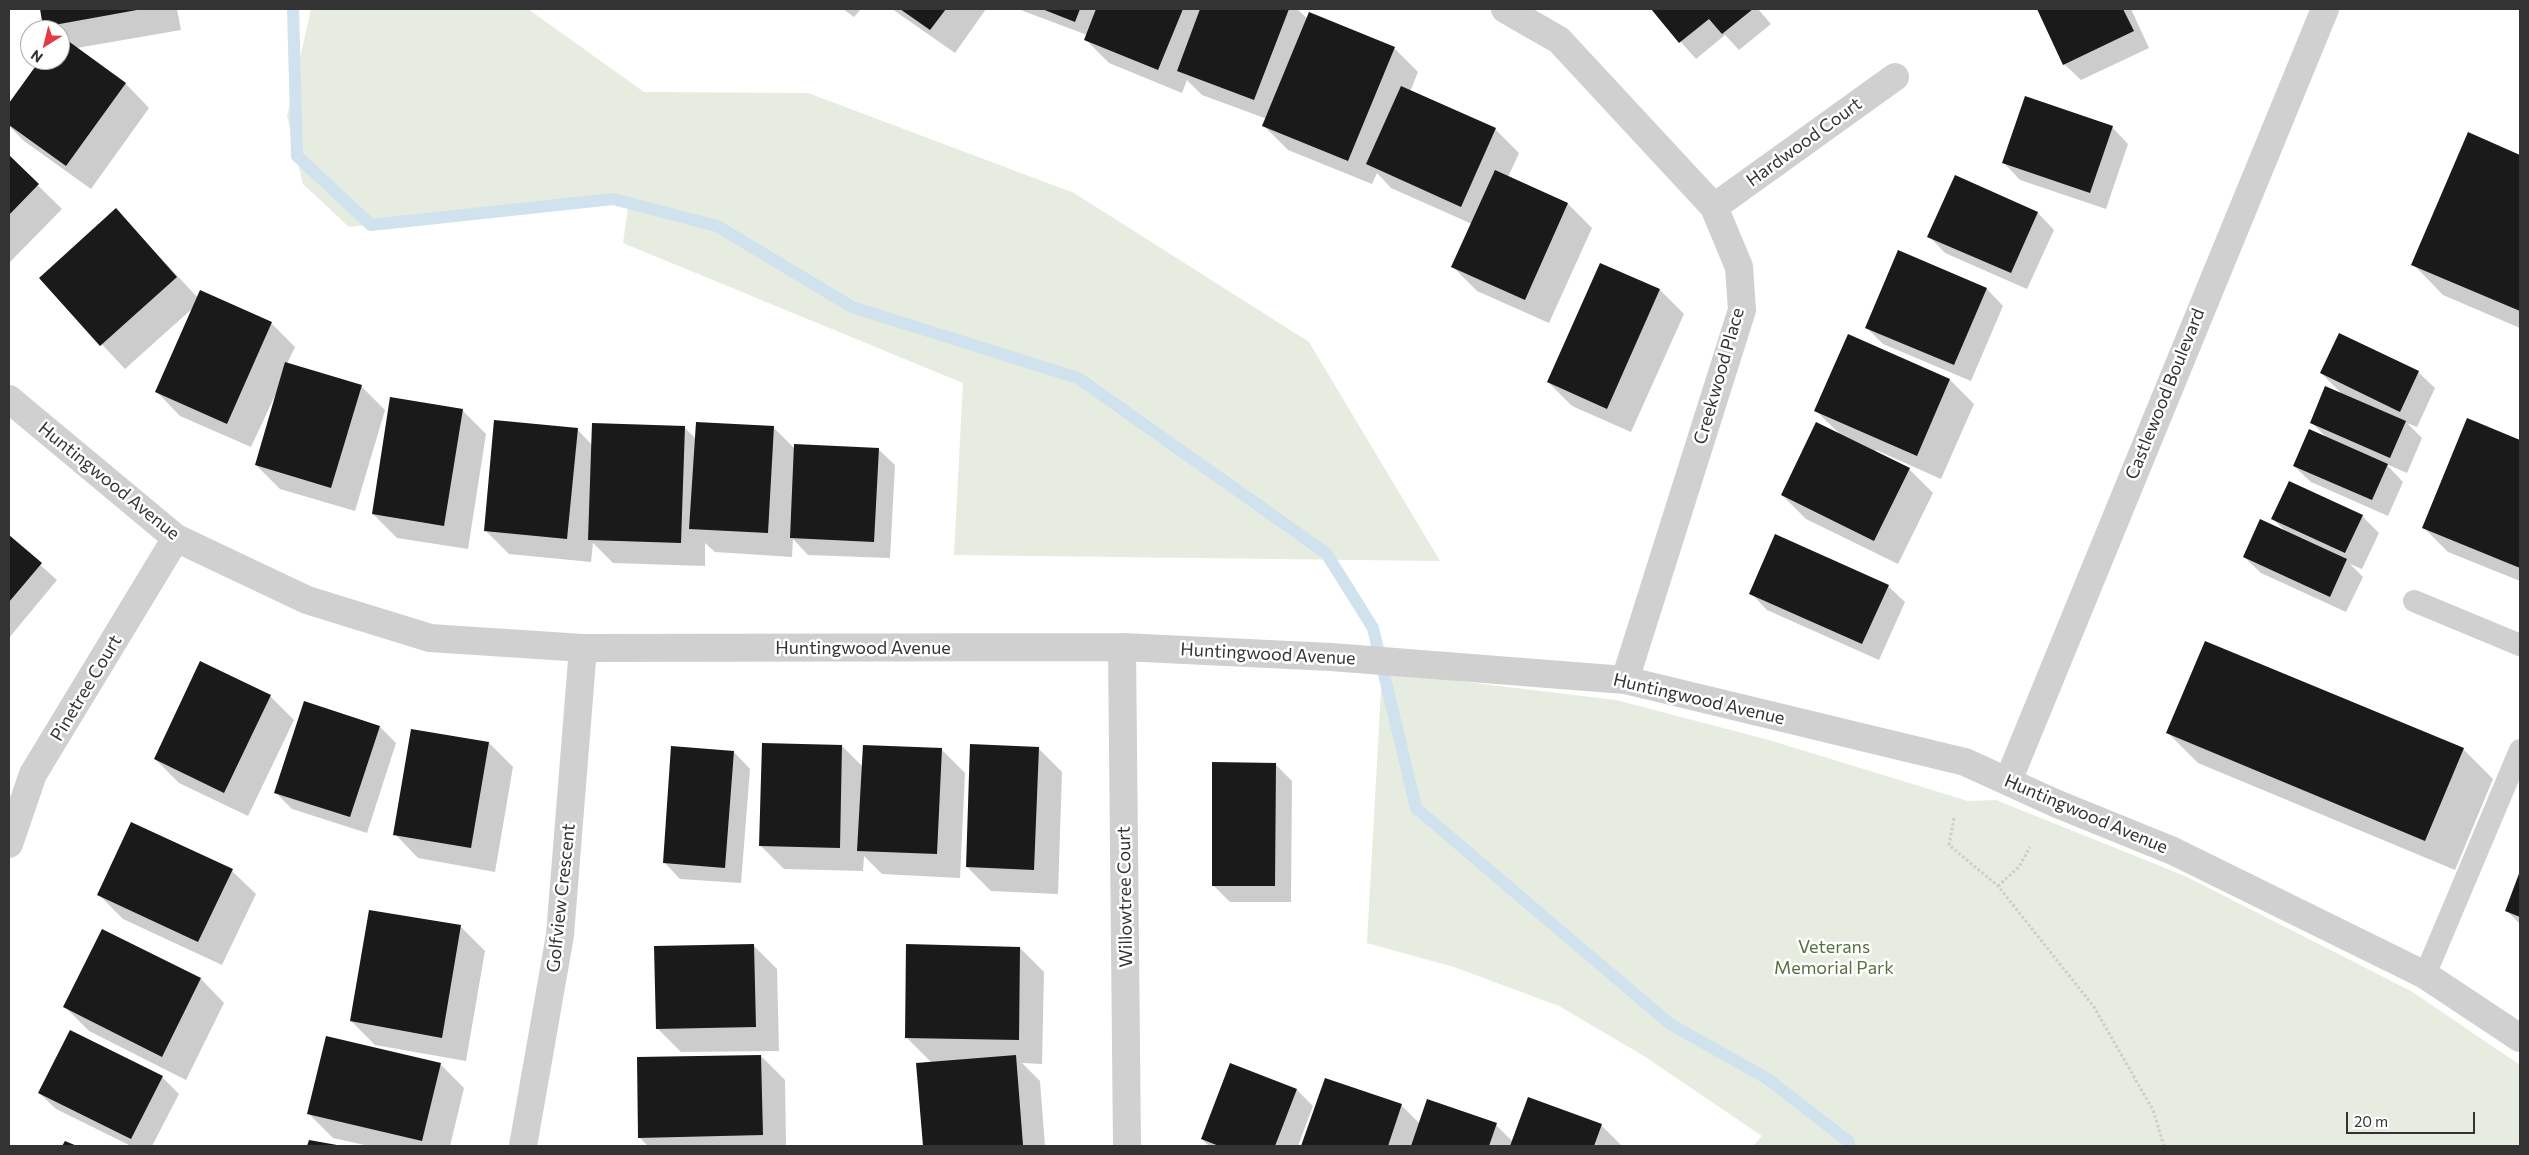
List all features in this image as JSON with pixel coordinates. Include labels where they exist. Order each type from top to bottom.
[{"type":"street","name":"Creekwood Place","points":[[1505,9],[1559,40],[1714,207],[1738,267],[1742,310],[1625,680]]},
{"type":"street","name":"Castlewood Boulevard","points":[[2008,780],[2325,9]]},
{"type":"street","name":"Hardwood Court","points":[[1714,207],[1895,77]]},
{"type":"street","name":"Huntingwood Avenue","points":[[9,399],[176,538],[307,600],[430,638],[583,648],[1122,647],[1332,657],[1625,680],[1965,762],[2173,852],[2425,976],[2520,1038]]},
{"type":"street","name":"Pinetree Court","points":[[9,844],[33,774],[176,538]]},
{"type":"street","name":"Willowtree Court","points":[[1122,647],[1127,1146]]},
{"type":"street","name":"Golfview Crescent","points":[[523,1146],[560,935],[583,648]]},
{"type":"lane","points":[[2414,601],[2520,646]]},
{"type":"lane","points":[[2425,976],[2520,750]]},
{"type":"path","points":[[1954,818],[1949,844],[1998,886],[2094,1007],[2153,1110],[2164,1146]]},
{"type":"path","points":[[1998,886],[2019,866],[2030,846]]},
{"type":"green space","points":[[311,9],[528,9],[644,92],[808,93],[1074,193],[1309,342],[1440,561],[954,555],[963,383],[623,243],[629,201],[582,201],[349,227],[303,184],[287,116]]},
{"type":"green space","name":"Veterans Memorial Park","points":[[1382,672],[1616,700],[1769,740],[1968,801],[1996,800],[2185,876],[2411,991],[2520,1065],[2520,1146],[1753,1146],[1762,1136],[1644,1056],[1559,1006],[1454,967],[1367,943]]},
{"type":"building","points":[[40,9],[137,9],[70,22],[70,20],[42,20]]},
{"type":"building","points":[[900,9],[946,9],[930,30]]},
{"type":"building","points":[[1042,9],[1080,9],[1075,22]]},
{"type":"building","points":[[1096,9],[1183,9],[1158,70],[1084,40]]},
{"type":"building","points":[[1200,9],[1289,9],[1254,100],[1177,71]]},
{"type":"building","points":[[1651,9],[1753,9],[1722,34],[1709,19],[1679,43]]},
{"type":"building","points":[[2037,9],[2123,9],[2134,31],[2063,65]]},
{"type":"building","points":[[1309,12],[1395,47],[1348,161],[1262,126]]},
{"type":"building","points":[[70,42],[126,83],[66,166],[9,125],[9,103],[33,70],[70,70]]},
{"type":"building","points":[[1401,86],[1496,128],[1461,207],[1366,164]]},
{"type":"building","points":[[2025,96],[2113,126],[2090,193],[2002,163]]},
{"type":"building","points":[[2468,132],[2520,155],[2520,311],[2411,265]]},
{"type":"building","points":[[9,155],[39,184],[9,215]]},
{"type":"building","points":[[1495,170],[1568,203],[1525,300],[1451,267]]},
{"type":"building","points":[[1955,175],[2038,212],[2011,273],[1927,237]]},
{"type":"building","points":[[116,208],[177,277],[100,346],[39,278]]},
{"type":"building","points":[[1898,250],[1987,288],[1954,365],[1865,328]]},
{"type":"building","points":[[1600,263],[1660,289],[1607,409],[1547,382]]},
{"type":"building","points":[[200,290],[272,322],[227,424],[155,392]]},
{"type":"building","points":[[2339,333],[2419,371],[2400,412],[2320,373]]},
{"type":"building","points":[[1848,334],[1950,379],[1917,456],[1814,411]]},
{"type":"building","points":[[285,362],[362,385],[331,488],[255,465]]},
{"type":"building","points":[[2325,386],[2406,421],[2390,458],[2310,423]]},
{"type":"building","points":[[390,397],[463,409],[444,526],[372,514]]},
{"type":"building","points":[[2467,418],[2520,440],[2520,568],[2422,528]]},
{"type":"building","points":[[494,420],[578,428],[567,539],[484,531]]},
{"type":"building","points":[[696,422],[774,426],[768,533],[689,529]]},
{"type":"building","points":[[1816,422],[1910,468],[1874,541],[1781,495]]},
{"type":"building","points":[[592,423],[685,426],[681,543],[588,540]]},
{"type":"building","points":[[2309,429],[2388,464],[2372,500],[2293,466]]},
{"type":"building","points":[[794,444],[879,448],[874,542],[790,538]]},
{"type":"building","points":[[2289,481],[2363,515],[2345,553],[2271,519]]},
{"type":"building","points":[[2260,519],[2347,559],[2330,597],[2243,557]]},
{"type":"building","points":[[1775,534],[1889,585],[1862,644],[1749,594]]},
{"type":"building","points":[[9,535],[42,563],[9,602]]},
{"type":"building","points":[[2205,641],[2464,748],[2425,841],[2166,733]]},
{"type":"building","points":[[200,661],[271,695],[224,793],[154,759]]},
{"type":"building","points":[[304,701],[380,726],[350,817],[274,793]]},
{"type":"building","points":[[411,729],[489,742],[471,848],[393,835]]},
{"type":"building","points":[[762,743],[842,745],[840,848],[759,846]]},
{"type":"building","points":[[970,744],[1039,747],[1034,870],[966,867]]},
{"type":"building","points":[[863,745],[942,748],[937,854],[857,851]]},
{"type":"building","points":[[671,746],[734,751],[725,868],[663,863]]},
{"type":"building","points":[[1212,762],[1276,763],[1275,886],[1212,886]]},
{"type":"building","points":[[131,822],[233,869],[198,942],[97,895]]},
{"type":"building","points":[[2520,871],[2520,917],[2505,911]]},
{"type":"building","points":[[369,910],[461,925],[442,1038],[350,1021]]},
{"type":"building","points":[[102,929],[201,978],[162,1057],[63,1007]]},
{"type":"building","points":[[754,944],[756,1027],[656,1029],[654,946]]},
{"type":"building","points":[[906,944],[1020,947],[1019,1040],[905,1038]]},
{"type":"building","points":[[70,1030],[163,1076],[131,1139],[38,1093]]},
{"type":"building","points":[[326,1036],[441,1063],[422,1141],[307,1114]]},
{"type":"building","points":[[761,1055],[763,1135],[638,1138],[637,1057]]},
{"type":"building","points":[[1016,1055],[1023,1145],[923,1146],[916,1063]]},
{"type":"building","points":[[1230,1063],[1297,1089],[1275,1146],[1219,1146],[1201,1139]]},
{"type":"building","points":[[1325,1078],[1402,1104],[1388,1146],[1301,1146]]},
{"type":"building","points":[[1528,1097],[1602,1124],[1594,1146],[1510,1146]]},
{"type":"building","points":[[1427,1099],[1497,1123],[1489,1146],[1411,1146]]},
{"type":"building","points":[[309,1140],[337,1145],[337,1146],[307,1146]]},
{"type":"building","points":[[65,1141],[77,1146],[62,1146]]},
{"type":"waterway","points":[[293,9],[297,156],[371,225],[613,199],[717,226],[852,307],[1078,378],[1326,553],[1373,628],[1416,808],[1670,1024],[1768,1079],[1849,1142],[1849,1146]]}]
